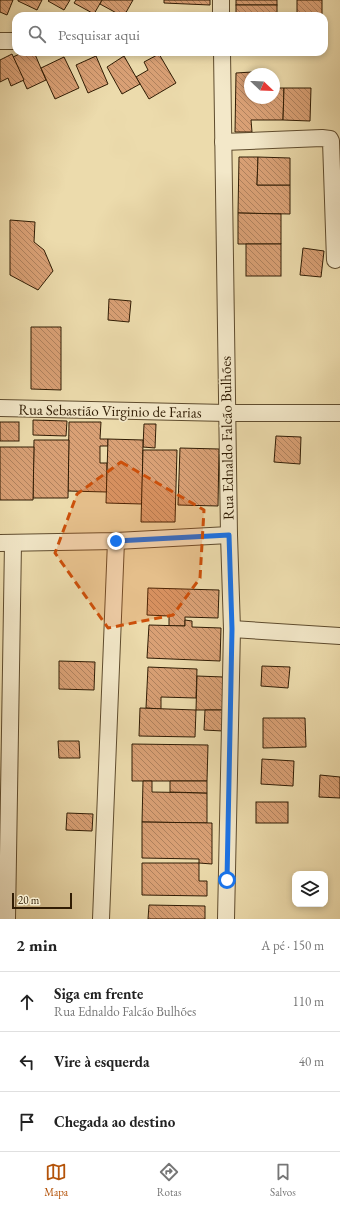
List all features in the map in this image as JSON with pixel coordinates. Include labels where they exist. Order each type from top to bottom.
[{"type":"street","points":[[221,0],[221,12]]},
{"type":"street","points":[[0,41],[12,41]]},
{"type":"street","name":"Rua Ednaldo Falcão Bulhões","points":[[222,56],[229,535],[232,629],[226,919]]},
{"type":"street","points":[[223,142],[322,138],[330,139],[335,260]]},
{"type":"street","name":"Rua Sebastião Virginio de Farias","points":[[0,408],[227,413],[340,412]]},
{"type":"street","points":[[7,919],[7,543],[116,541],[229,535]]},
{"type":"street","points":[[101,919],[116,541]]},
{"type":"street","points":[[232,629],[340,636]]},
{"type":"highlighted area","points":[[121,462],[204,510],[200,578],[173,615],[108,628],[55,553],[77,494]]},
{"type":"building","points":[[0,0],[13,0],[7,15],[0,12]]},
{"type":"building","points":[[18,0],[42,0],[37,10]]},
{"type":"building","points":[[70,0],[64,10],[48,1]]},
{"type":"building","points":[[76,0],[102,0],[95,12],[90,12],[74,3]]},
{"type":"building","points":[[102,0],[133,0],[126,12],[115,12],[100,4]]},
{"type":"building","points":[[164,0],[210,0],[210,5],[164,3]]},
{"type":"building","points":[[236,0],[277,0],[277,5],[236,5]]},
{"type":"building","points":[[297,0],[322,0],[322,12],[297,12]]},
{"type":"building","points":[[236,5],[277,5],[277,12],[236,12]]},
{"type":"building","points":[[12,54],[24,80],[11,86],[8,78],[0,82],[0,60]]},
{"type":"building","points":[[36,56],[46,80],[27,89],[13,57]]},
{"type":"building","points":[[96,56],[108,84],[88,93],[76,65]]},
{"type":"building","points":[[124,56],[140,84],[122,94],[107,67]]},
{"type":"building","points":[[155,56],[160,56],[176,83],[149,99],[136,77],[148,70],[144,62]]},
{"type":"building","points":[[64,57],[79,88],[55,99],[41,68]]},
{"type":"building","points":[[244,72],[244,104],[280,104],[280,88],[284,88],[283,120],[251,120],[252,132],[235,132],[236,73]]},
{"type":"building","points":[[284,88],[311,88],[310,121],[283,120]]},
{"type":"building","points":[[239,157],[258,157],[257,185],[290,185],[290,214],[238,213]]},
{"type":"building","points":[[258,157],[290,158],[290,185],[257,185]]},
{"type":"building","points":[[238,213],[281,214],[281,244],[238,244]]},
{"type":"building","points":[[10,220],[35,222],[34,242],[44,250],[53,271],[38,290],[10,275]]},
{"type":"building","points":[[246,244],[281,244],[281,276],[246,276]]},
{"type":"building","points":[[303,248],[324,251],[321,277],[300,275]]},
{"type":"building","points":[[109,299],[131,301],[129,322],[108,320]]},
{"type":"building","points":[[31,327],[61,327],[61,390],[31,389]]},
{"type":"building","points":[[33,420],[67,421],[66,436],[33,435]]},
{"type":"building","points":[[0,422],[19,422],[19,441],[0,441]]},
{"type":"building","points":[[69,422],[101,422],[100,439],[108,439],[108,446],[100,446],[100,463],[107,463],[107,492],[68,491]]},
{"type":"building","points":[[144,424],[156,424],[155,448],[143,447]]},
{"type":"building","points":[[276,436],[301,437],[300,464],[274,462]]},
{"type":"building","points":[[108,439],[143,440],[142,504],[106,503]]},
{"type":"building","points":[[34,440],[69,440],[68,498],[33,498]]},
{"type":"building","points":[[0,447],[34,447],[33,500],[0,500]]},
{"type":"building","points":[[180,448],[219,449],[218,506],[178,505]]},
{"type":"building","points":[[143,450],[177,450],[175,522],[141,522]]},
{"type":"building","points":[[148,588],[219,590],[218,618],[185,617],[185,626],[169,626],[169,616],[147,615]]},
{"type":"building","points":[[185,620],[192,621],[192,627],[221,628],[220,661],[147,658],[149,625],[185,626]]},
{"type":"building","points":[[59,661],[95,662],[94,690],[59,689]]},
{"type":"building","points":[[262,666],[290,667],[288,688],[261,686]]},
{"type":"building","points":[[148,667],[197,669],[196,698],[161,697],[161,709],[146,708]]},
{"type":"building","points":[[197,676],[224,677],[223,710],[196,710]]},
{"type":"building","points":[[140,708],[196,710],[195,737],[139,736]]},
{"type":"building","points":[[205,710],[223,710],[223,731],[204,730]]},
{"type":"building","points":[[263,718],[305,718],[306,747],[263,748]]},
{"type":"building","points":[[58,741],[79,741],[80,758],[59,758]]},
{"type":"building","points":[[132,744],[208,745],[207,781],[132,781]]},
{"type":"building","points":[[262,759],[294,761],[293,786],[261,784]]},
{"type":"building","points":[[320,775],[340,777],[340,798],[319,797]]},
{"type":"building","points":[[143,781],[152,781],[152,792],[207,793],[207,823],[142,822]]},
{"type":"building","points":[[170,781],[207,781],[207,793],[170,792]]},
{"type":"building","points":[[256,802],[288,802],[288,823],[256,823]]},
{"type":"building","points":[[67,813],[93,814],[92,831],[66,830]]},
{"type":"building","points":[[142,822],[212,823],[212,864],[199,863],[199,859],[142,858]]},
{"type":"building","points":[[142,863],[199,863],[199,881],[207,881],[207,896],[142,895]]},
{"type":"building","points":[[149,905],[205,906],[205,919],[148,919]]},
{"type":"route","points":[[116,541],[229,535],[232,629],[227,880]]}]
